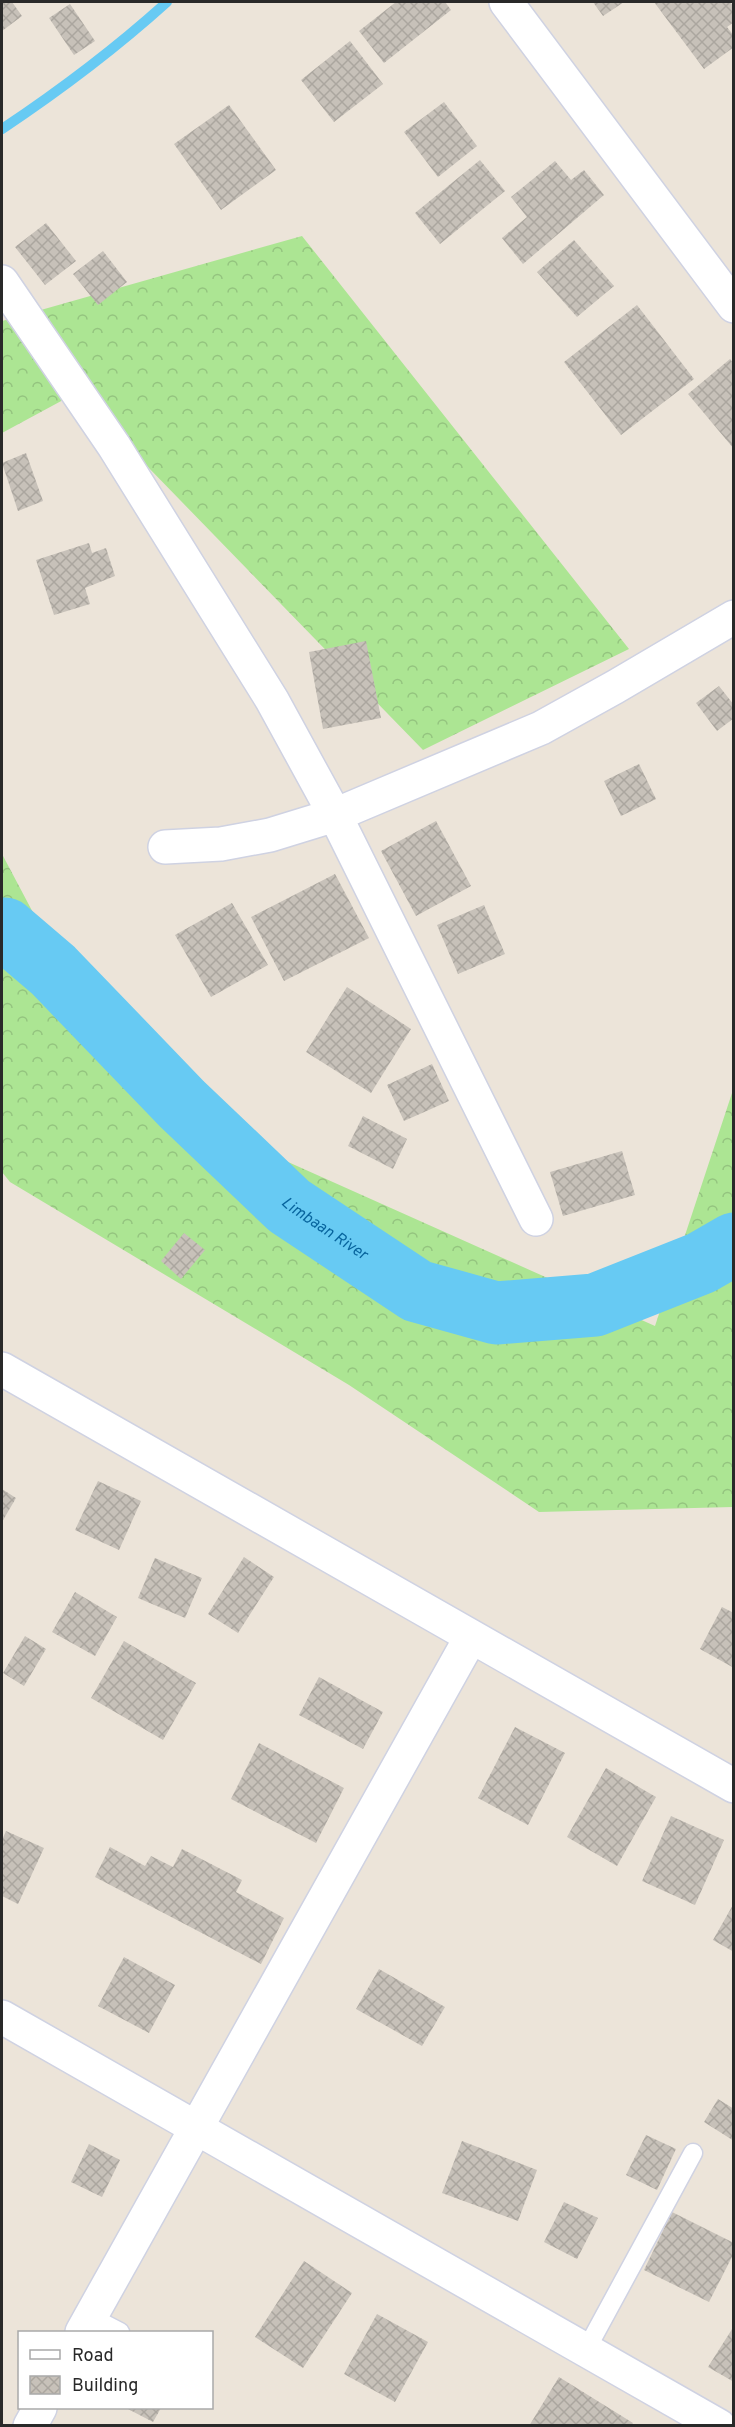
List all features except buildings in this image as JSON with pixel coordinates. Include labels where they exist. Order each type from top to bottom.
[{"type":"street","points":[[506,2],[734,306]]},
{"type":"street","points":[[2,282],[114,446],[272,700],[336,815],[536,1219]]},
{"type":"street","points":[[165,847],[221,843],[270,836],[336,815],[540,728],[734,617]]},
{"type":"street","points":[[2,1369],[734,1786]]},
{"type":"street","points":[[87,2325],[471,1637]]},
{"type":"street","points":[[2,2017],[719,2426]]},
{"type":"street","points":[[30,2426],[39,2409]]},
{"type":"lane","points":[[586,2350],[693,2152]]},
{"type":"lane","points":[[87,2325],[115,2331]]},
{"type":"green space","points":[[302,236],[629,649],[423,750],[76,393],[2,433],[2,321]]},
{"type":"green space","points":[[2,854],[127,1090],[655,1326],[733,1090],[733,1507],[539,1512],[349,1385],[10,1182],[2,1172]]},
{"type":"waterway","points":[[2,129],[87,68],[167,2]]},
{"type":"waterway","name":"Limbaan River","points":[[2,929],[5,929],[53,970],[182,1104],[289,1206],[417,1291],[496,1313],[595,1305],[701,1263],[734,1244]]}]
